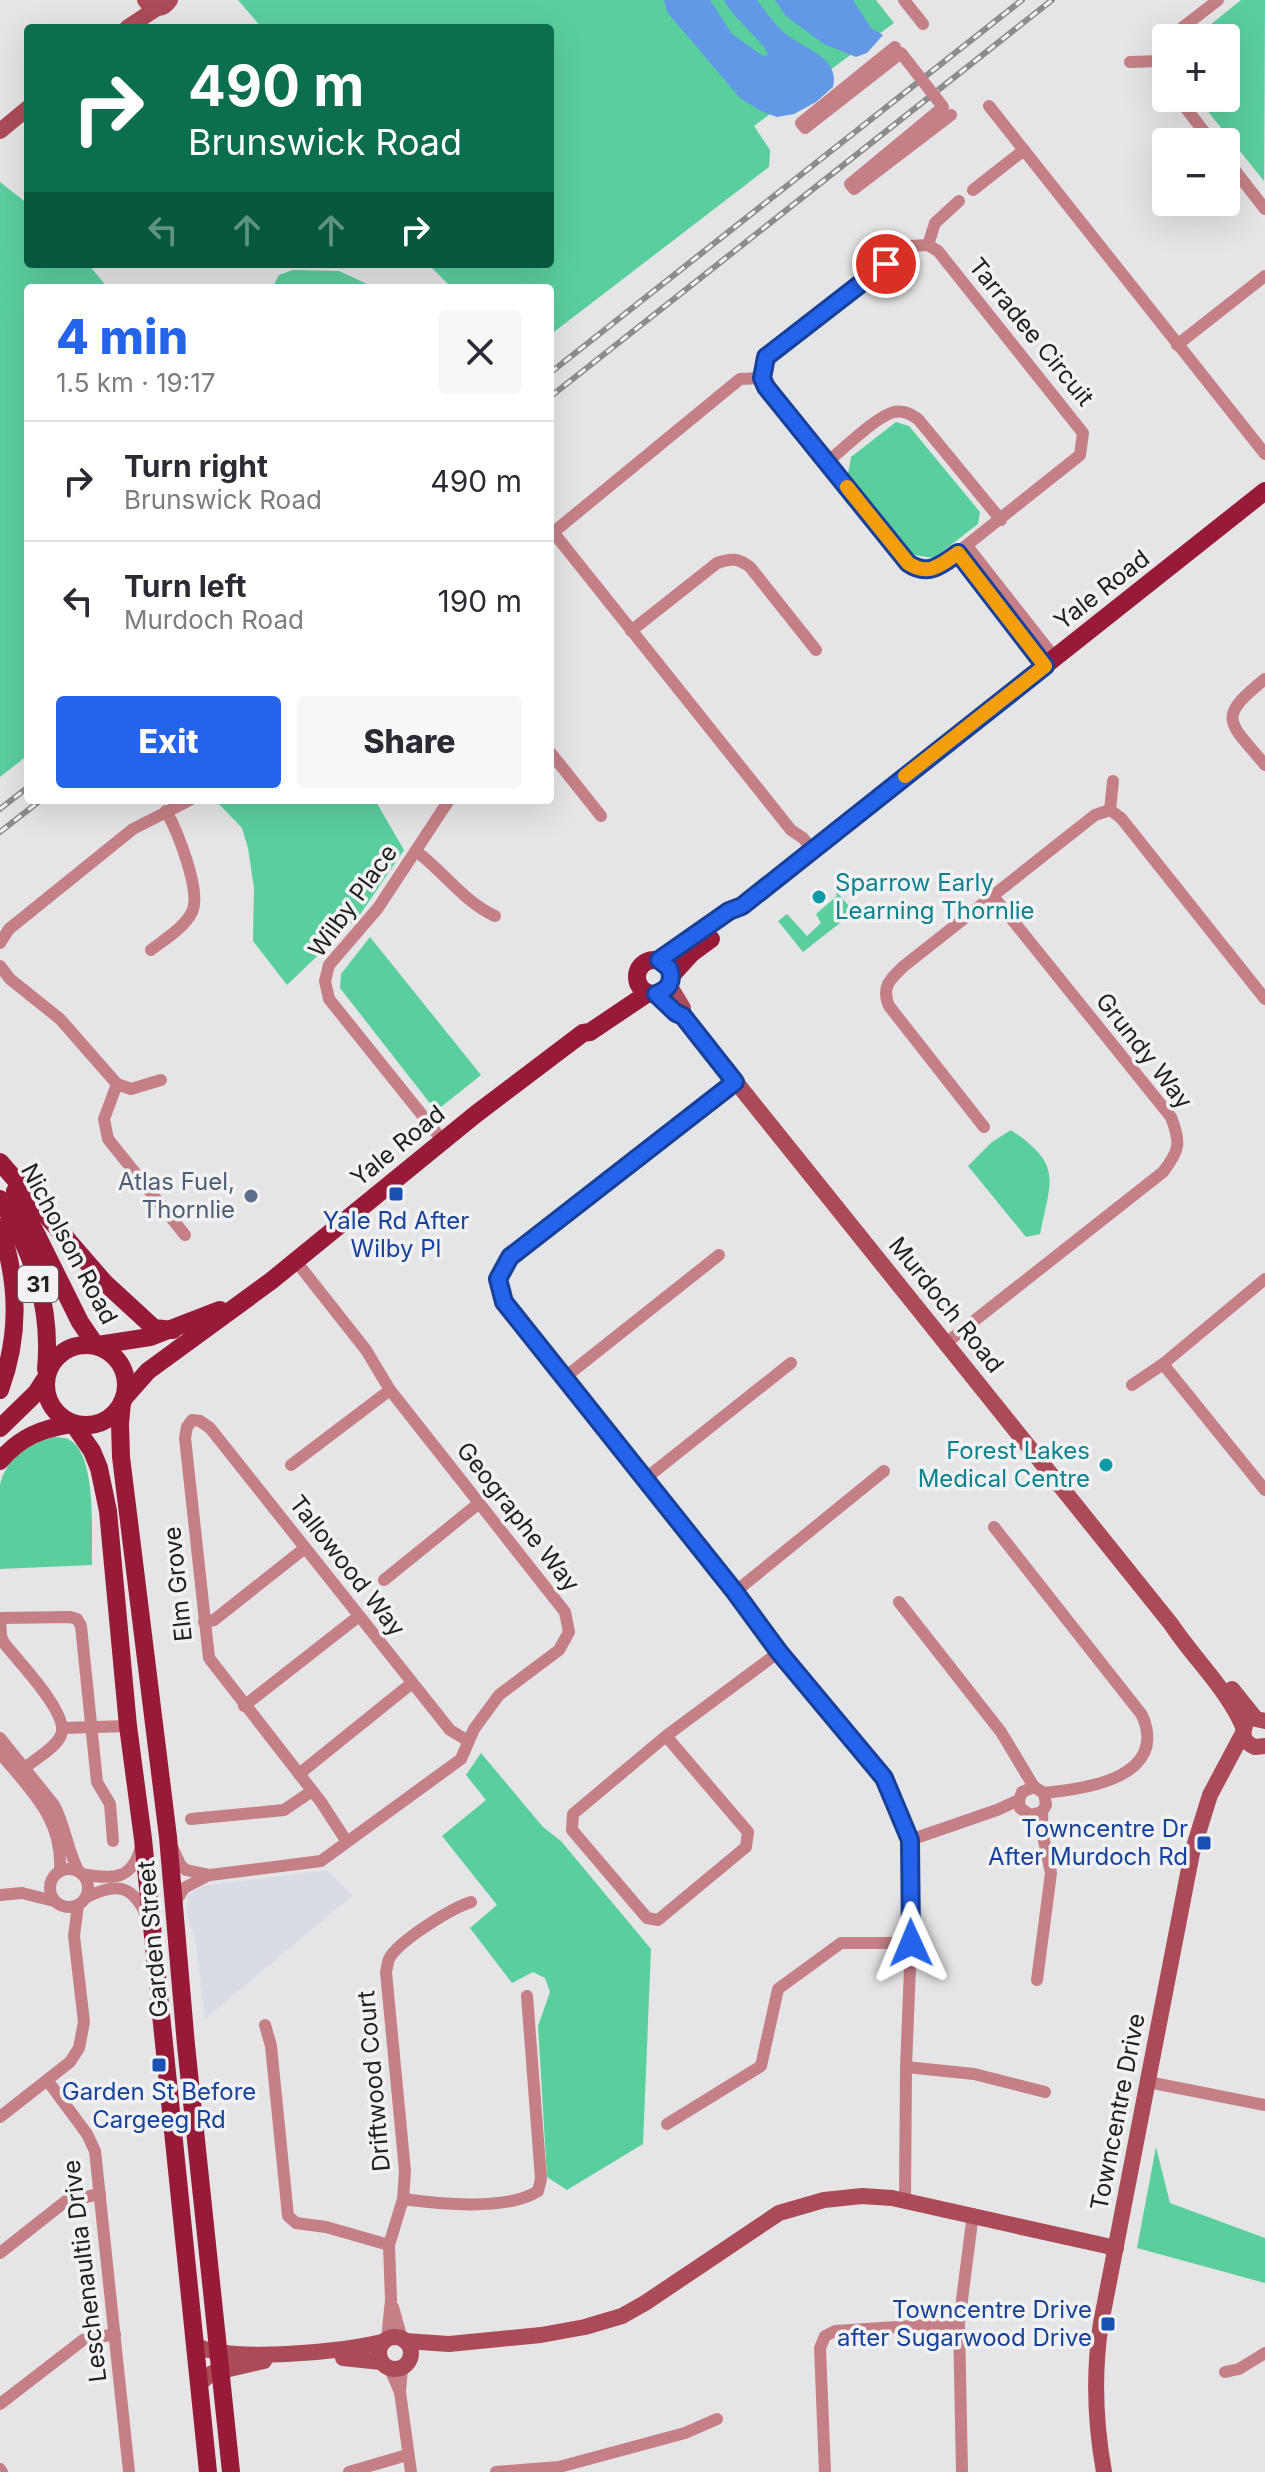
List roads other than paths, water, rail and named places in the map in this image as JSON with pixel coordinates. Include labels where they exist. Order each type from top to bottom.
[{"type":"main road","name":"Yale Road","points":[[656,985],[638,970],[643,963],[659,960],[729,911],[742,906],[1265,491]]},
{"type":"main road","name":"Yale Road","points":[[123,1400],[148,1371],[245,1301],[443,1141],[583,1033],[590,1032],[656,985],[736,919],[742,906]]},
{"type":"main road","points":[[656,985],[667,966],[659,960]]},
{"type":"main road","points":[[0,1164],[104,1282],[154,1328],[173,1330]]},
{"type":"main road","name":"Nicholson Road","points":[[0,1164],[80,1322],[96,1344]]},
{"type":"main road","name":"Nicholson Road","points":[[0,1199],[27,1251],[44,1304],[49,1334],[46,1377]]},
{"type":"main road","name":"31","points":[[0,1227],[13,1274],[16,1305],[9,1363],[0,1390]]},
{"type":"main road","name":"Yale Road","points":[[96,1344],[135,1341],[173,1330],[245,1301]]},
{"type":"main road","points":[[0,1428],[36,1393],[56,1357],[74,1347],[96,1344]]},
{"type":"main road","name":"31","points":[[96,1344],[111,1354],[124,1372],[126,1386],[123,1400]]},
{"type":"main road","name":"31","points":[[46,1377],[50,1405],[72,1424]]},
{"type":"main road","points":[[0,1461],[24,1438],[41,1430],[101,1421],[123,1400]]},
{"type":"main road","name":"Garden Street","points":[[123,1400],[120,1443],[168,1837],[231,2472]]},
{"type":"main road","name":"Garden Street","points":[[72,1424],[92,1451],[105,1487],[208,2472]]},
{"type":"main road","points":[[127,1702],[134,1670],[129,1617],[132,1609],[139,1604]]},
{"type":"main road","points":[[179,2190],[188,2189],[192,2183],[193,2109]]},
{"type":"street","points":[[904,0],[923,24]]},
{"type":"street","points":[[1188,24],[1218,0]]},
{"type":"street","points":[[132,24],[154,2]]},
{"type":"street","points":[[895,47],[801,123],[805,128],[901,53],[943,107],[850,184],[854,189],[951,115]]},
{"type":"street","points":[[1130,62],[1152,61]]},
{"type":"street","points":[[989,106],[1265,454]]},
{"type":"street","points":[[0,131],[24,111]]},
{"type":"street","points":[[1189,112],[1201,128]]},
{"type":"street","points":[[973,190],[1024,150]]},
{"type":"street","points":[[1240,177],[1265,209]]},
{"type":"street","points":[[554,532],[740,379],[762,378],[766,357],[909,246],[928,245],[935,223],[959,201]]},
{"type":"street","name":"Tarradee Circuit","points":[[762,378],[766,387],[908,563],[917,569],[928,571],[938,568],[1001,520],[1080,455],[1083,433],[938,251],[928,245]]},
{"type":"street","points":[[1177,345],[1265,276]]},
{"type":"street","points":[[827,462],[884,417],[896,412],[908,413],[918,419],[1001,520]]},
{"type":"street","points":[[554,536],[791,830],[795,845],[808,852]]},
{"type":"street","points":[[963,550],[1050,662]]},
{"type":"street","points":[[631,631],[730,552],[750,567],[816,650]]},
{"type":"street","points":[[1265,679],[1236,704],[1232,712],[1236,729],[1265,765]]},
{"type":"street","points":[[554,757],[601,816]]},
{"type":"street","points":[[1110,810],[1113,781]]},
{"type":"street","points":[[0,943],[9,929],[133,829],[181,804]]},
{"type":"street","name":"Wilby Place","points":[[443,1141],[329,999],[325,981],[329,965],[372,917],[446,804]]},
{"type":"street","points":[[984,1127],[889,1006],[885,992],[889,979],[1095,815],[1110,810]]},
{"type":"street","points":[[1110,810],[1121,818],[1265,999]]},
{"type":"street","points":[[151,950],[184,923],[194,909],[195,891],[176,830],[166,811]]},
{"type":"street","points":[[416,851],[483,910],[495,916]]},
{"type":"street","name":"Grundy Way","points":[[946,1343],[1163,1172],[1176,1155],[1179,1137],[1171,1117],[993,896]]},
{"type":"street","points":[[0,966],[10,979],[60,1019],[117,1084],[131,1089],[161,1080]]},
{"type":"street","name":"Murdoch Road","points":[[656,985],[683,1008],[683,1016],[735,1082],[1171,1624],[1224,1678],[1255,1723],[1246,1742],[1261,1748]]},
{"type":"street","points":[[735,1082],[510,1257],[498,1279],[504,1302],[735,1592],[779,1652],[884,1778],[910,1840],[911,1943],[905,2149],[898,2199]]},
{"type":"street","points":[[117,1084],[104,1119],[108,1139],[185,1235]]},
{"type":"street","points":[[564,1378],[719,1255]]},
{"type":"street","name":"Geographe Way","points":[[174,1904],[184,1888],[210,1875],[321,1861],[461,1759],[471,1735],[499,1695],[559,1650],[569,1632],[565,1612],[390,1390],[366,1350],[295,1260]]},
{"type":"street","points":[[1132,1385],[1163,1364],[1265,1279]]},
{"type":"street","points":[[645,1479],[791,1363]]},
{"type":"street","points":[[1163,1364],[1265,1490]]},
{"type":"street","points":[[291,1465],[390,1390]]},
{"type":"street","name":"Tallowood Way","points":[[192,1420],[210,1428],[450,1730],[471,1735]]},
{"type":"street","name":"Elm Grove","points":[[192,1420],[185,1438],[209,1658],[312,1791],[347,1842]]},
{"type":"street","points":[[735,1592],[884,1471]]},
{"type":"street","points":[[384,1580],[478,1504]]},
{"type":"street","points":[[910,1840],[997,1810],[1115,1778],[1133,1769],[1143,1756],[1149,1738],[1142,1715],[994,1527]]},
{"type":"street","points":[[204,1622],[214,1620],[305,1548]]},
{"type":"street","points":[[899,1602],[1001,1732],[1021,1766],[1051,1873],[1037,1980]]},
{"type":"street","points":[[244,1706],[359,1616]]},
{"type":"street","points":[[25,1768],[58,1741],[63,1728],[54,1706],[4,1643],[0,1618],[77,1619],[81,1626],[97,1782],[110,1804],[113,1841]]},
{"type":"street","points":[[666,1736],[748,1832],[746,1847],[658,1920],[647,1918],[572,1830],[573,1814],[666,1736],[779,1652]]},
{"type":"street","points":[[299,1774],[412,1683]]},
{"type":"street","name":"Towncentre Drive","points":[[1104,2472],[1096,2417],[1095,2378],[1099,2334],[1192,1853],[1210,1795],[1255,1723]]},
{"type":"street","points":[[63,1728],[128,1726]]},
{"type":"street","points":[[0,1738],[60,1817],[73,1861],[88,1885],[74,1936]]},
{"type":"street","name":"Towncentre Drive","points":[[1225,1768],[1261,1748]]},
{"type":"street","points":[[0,1753],[53,1821],[60,1849],[50,1890],[74,1936],[84,2022],[82,2039],[70,2062],[0,2117]]},
{"type":"street","points":[[191,1819],[284,1810],[312,1791]]},
{"type":"street","points":[[168,1837],[181,1866],[210,1875]]},
{"type":"street","points":[[22,1893],[73,1869],[104,1878],[125,1873],[136,1863],[143,1839]]},
{"type":"street","points":[[0,1895],[22,1893],[72,1907],[105,1889],[128,1891],[138,1899],[152,1926]]},
{"type":"street","name":"Driftwood Court","points":[[411,2472],[391,2300],[389,2245],[403,2199],[405,2171],[386,1972],[388,1960],[398,1949],[451,1909],[471,1902]]},
{"type":"street","points":[[667,2124],[761,2066],[778,1989],[841,1943],[911,1943]]},
{"type":"street","points":[[403,2199],[453,2205],[528,2198],[538,2191],[541,2179],[527,1996]]},
{"type":"street","points":[[265,2025],[271,2046],[288,2216],[296,2223],[326,2227],[389,2245]]},
{"type":"street","points":[[906,2067],[974,2074],[1045,2092]]},
{"type":"street","name":"Leschenaultia Drive","points":[[47,2080],[92,2143],[129,2472]]},
{"type":"street","points":[[1148,2082],[1265,2105]]},
{"type":"street","points":[[0,2253],[66,2201],[100,2194]]},
{"type":"street","points":[[195,2345],[219,2362],[358,2348],[395,2352],[585,2327],[622,2316],[645,2303],[779,2213],[824,2200],[862,2196],[898,2199],[1116,2248]]},
{"type":"street","points":[[962,2472],[959,2323],[973,2214]]},
{"type":"street","points":[[825,2472],[820,2348],[825,2336],[835,2331],[959,2323]]},
{"type":"street","points":[[0,2404],[83,2340],[115,2334]]},
{"type":"street","points":[[1225,2372],[1239,2369],[1265,2353]]},
{"type":"street","points":[[199,2384],[219,2362]]},
{"type":"street","points":[[496,2472],[559,2467],[685,2433],[717,2419]]},
{"type":"street","points":[[349,2472],[407,2455]]},
{"type":"water","points":[[664,0],[710,0],[732,34],[763,56],[768,55],[765,49],[724,0],[757,0],[782,30],[826,61],[834,77],[833,87],[816,102],[794,114],[777,117],[763,112],[740,98],[667,12]]},
{"type":"water","points":[[775,0],[853,0],[871,28],[883,35],[867,53],[856,57],[824,44],[786,16]]},
{"type":"railway","points":[[554,370],[1022,0]]},
{"type":"railway","points":[[554,394],[1052,0]]},
{"type":"railway","points":[[0,809],[24,790]]},
{"type":"railway","points":[[0,832],[36,804]]},
{"type":"place","name":"Sparrow Early Learning Thornlie","points":[[819,897]]},
{"type":"place","name":"Yale Rd After Wilby Pl","points":[[396,1194]]},
{"type":"place","name":"Atlas Fuel, Thornlie","points":[[251,1196]]},
{"type":"place","name":"Forest Lakes Medical Centre","points":[[1106,1465]]},
{"type":"place","name":"Towncentre Dr After Murdoch Rd","points":[[1204,1843]]},
{"type":"place","name":"Garden St Before Cargeeg Rd","points":[[159,2065]]},
{"type":"place","name":"Towncentre Drive after Sugarwood Drive","points":[[1108,2324]]}]
